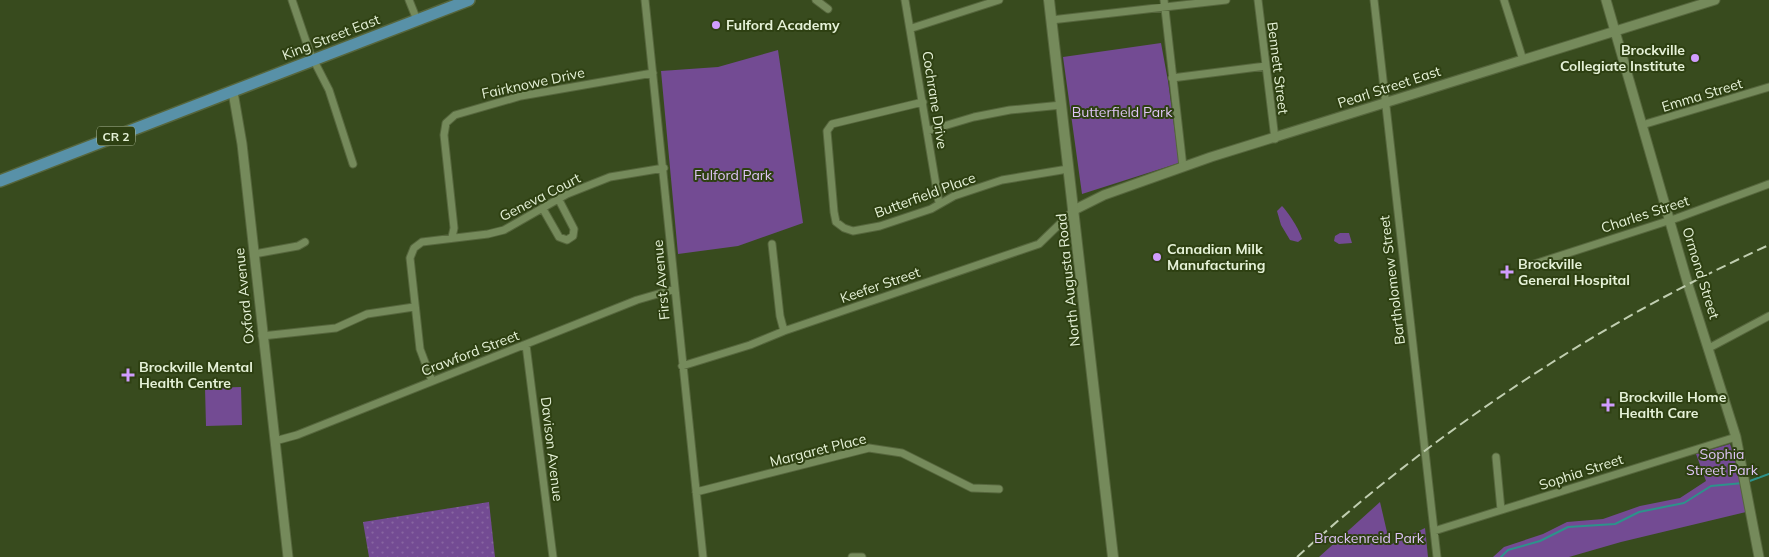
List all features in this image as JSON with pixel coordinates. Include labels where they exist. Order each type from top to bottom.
[{"type":"main road","name":"King Street East","points":[[233,92],[469,0]]},
{"type":"main road","name":"North Augusta Road","points":[[1049,0],[1114,557]]},
{"type":"main road","name":"CR 2","points":[[0,181],[233,92]]},
{"type":"street","points":[[292,0],[314,60],[329,90],[353,164]]},
{"type":"street","points":[[410,0],[417,20]]},
{"type":"street","name":"First Avenue","points":[[644,0],[664,168],[674,289],[703,557]]},
{"type":"street","points":[[816,0],[828,9]]},
{"type":"street","name":"Cochrane Drive","points":[[905,0],[912,28],[940,203]]},
{"type":"street","points":[[912,28],[999,0]]},
{"type":"street","points":[[1051,20],[1165,3],[1226,0]]},
{"type":"street","name":"Bennett Street","points":[[1258,0],[1275,138]]},
{"type":"street","name":"Bartholomew Street","points":[[1374,0],[1437,557]]},
{"type":"street","points":[[1504,0],[1523,60]]},
{"type":"street","name":"Ormond Street","points":[[1606,0],[1671,220],[1689,288],[1736,437],[1759,557]]},
{"type":"street","name":"Pearl Street East","points":[[1074,210],[1104,195],[1183,167],[1716,0]]},
{"type":"street","points":[[1165,3],[1183,167]]},
{"type":"street","points":[[1172,78],[1266,66]]},
{"type":"street","name":"Fairknowe Drive","points":[[452,237],[454,228],[444,135],[446,123],[455,115],[521,96],[653,73]]},
{"type":"street","name":"Emma Street","points":[[1642,125],[1769,87]]},
{"type":"street","name":"Oxford Avenue","points":[[233,92],[242,144],[288,557]]},
{"type":"street","name":"Butterfield Place","points":[[923,102],[832,124],[827,131],[826,140],[834,212],[836,222],[844,228],[853,231],[880,226],[932,209],[954,196],[1002,180],[1068,169]]},
{"type":"street","points":[[927,131],[1010,110],[1062,105]]},
{"type":"street","name":"Geneva Court","points":[[432,381],[420,348],[414,308],[410,258],[414,248],[422,242],[488,234],[504,230],[559,200],[610,177],[664,168]]},
{"type":"street","name":"Charles Street","points":[[1528,266],[1671,220],[1769,184]]},
{"type":"street","points":[[543,208],[559,237],[567,240],[573,236],[574,229],[559,200]]},
{"type":"street","name":"Keefer Street","points":[[682,366],[750,345],[784,330],[1040,244],[1074,210]]},
{"type":"street","points":[[254,254],[298,246],[305,242]]},
{"type":"street","points":[[772,244],[780,316],[784,330]]},
{"type":"street","name":"Crawford Street","points":[[275,441],[297,435],[637,300],[674,289]]},
{"type":"street","points":[[262,336],[336,328],[367,314],[414,308]]},
{"type":"street","points":[[1709,348],[1769,316]]},
{"type":"street","name":"Davison Avenue","points":[[526,345],[553,557]]},
{"type":"street","name":"Sophia Street","points":[[1434,531],[1736,437]]},
{"type":"street","name":"Margaret Place","points":[[696,492],[869,448],[902,453],[972,488],[999,489]]},
{"type":"street","points":[[1496,458],[1501,510]]},
{"type":"street","points":[[852,557],[862,557]]},
{"type":"green space","name":"Butterfield Park","points":[[1161,43],[1179,163],[1082,194],[1063,57]]},
{"type":"green space","name":"Fulford Park","points":[[778,50],[803,223],[738,246],[678,254],[661,71],[718,67]]},
{"type":"green space","points":[[1282,206],[1294,221],[1301,235],[1302,239],[1298,242],[1290,240],[1281,225],[1277,211]]},
{"type":"green space","points":[[1340,233],[1349,233],[1352,243],[1339,244],[1334,241],[1335,236]]},
{"type":"green space","points":[[241,387],[242,425],[206,426],[205,388]]},
{"type":"green space","name":"Sophia Street Park","points":[[1730,444],[1740,473],[1746,512],[1621,542],[1569,557],[1493,557],[1504,547],[1543,534],[1567,522],[1603,519],[1640,506],[1680,498],[1706,481],[1696,454]]},
{"type":"green space","points":[[489,502],[495,557],[369,557],[363,522]]},
{"type":"green space","name":"Brackenreid Park","points":[[1380,502],[1390,545],[1425,528],[1428,557],[1319,557]]},
{"type":"waterway","points":[[1747,482],[1769,474]]},
{"type":"waterway","points":[[1501,557],[1508,550],[1540,541],[1568,527],[1615,524],[1639,512],[1684,503],[1711,486],[1743,483]]},
{"type":"railway","points":[[1297,557],[1406,465],[1521,383],[1642,309],[1769,245]]},
{"type":"place","name":"Fulford Academy","points":[[716,25]]},
{"type":"place","name":"Brockville Collegiate Institute","points":[[1695,58]]},
{"type":"place","name":"Canadian Milk Manufacturing","points":[[1157,257]]},
{"type":"place","name":"Brockville General Hospital","points":[[1507,272]]},
{"type":"place","name":"Brockville Mental Health Centre","points":[[128,375]]},
{"type":"place","name":"Brockville Home Health Care","points":[[1608,405]]}]
